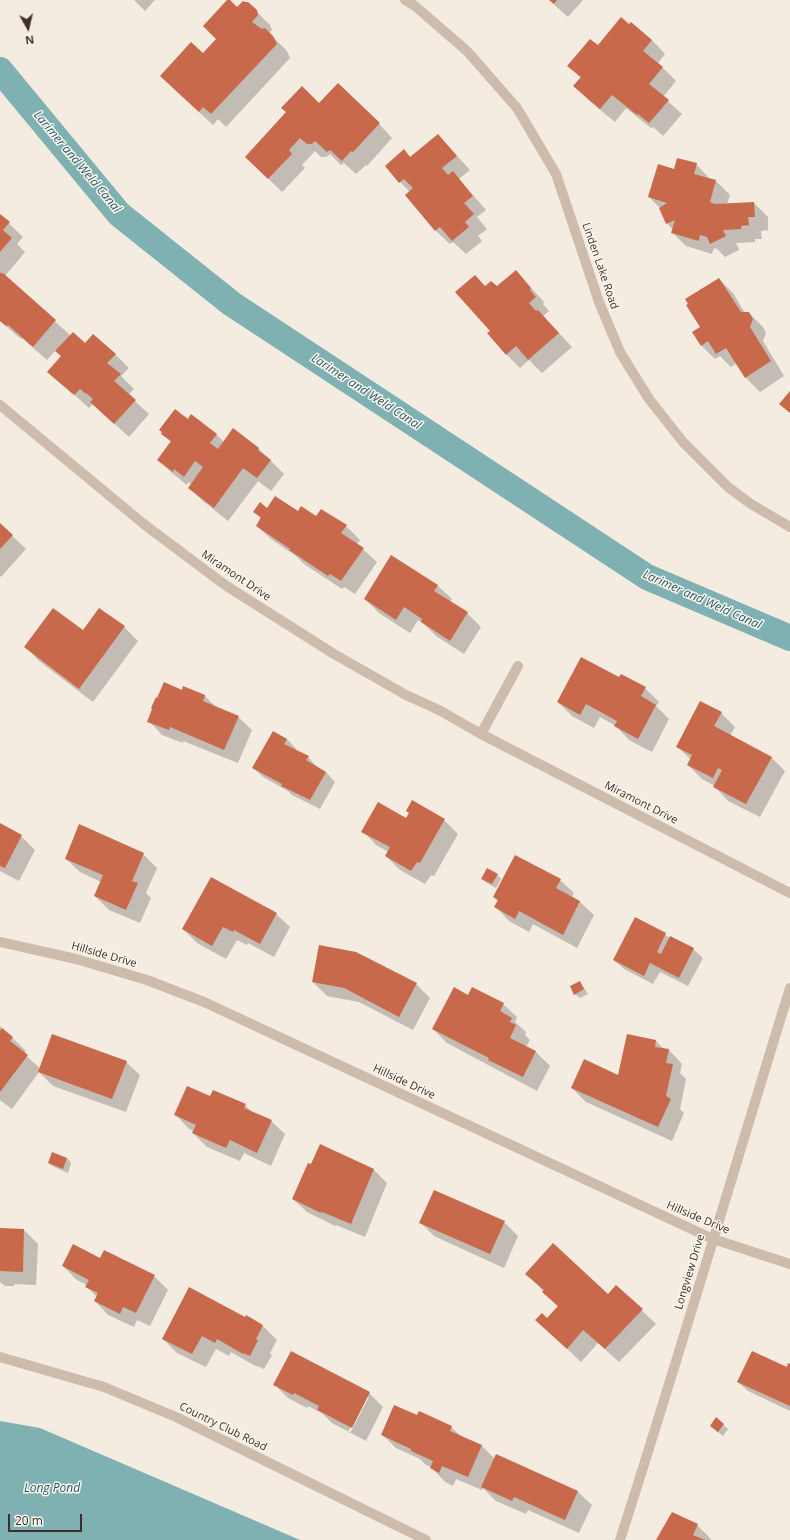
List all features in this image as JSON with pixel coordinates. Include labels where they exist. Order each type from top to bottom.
[{"type":"street","name":"Linden Lake Road","points":[[405,0],[415,6],[467,51],[517,108],[556,174],[599,302],[620,352],[649,399],[683,442],[728,487],[751,504],[790,527]]},
{"type":"street","name":"Miramont Drive","points":[[0,405],[145,525],[225,585],[334,654],[406,695],[439,710],[481,734],[790,893]]},
{"type":"street","points":[[481,734],[518,666]]},
{"type":"street","name":"Hillside Drive","points":[[0,942],[76,959],[147,980],[204,1002],[713,1239],[790,1264]]},
{"type":"street","name":"Longview Drive","points":[[620,1540],[659,1420],[790,988]]},
{"type":"street","name":"Country Club Road","points":[[0,1357],[104,1387],[169,1414],[426,1540]]},
{"type":"water","name":"Long Pond","points":[[0,1421],[40,1428],[300,1540],[0,1540]]},
{"type":"building","points":[[227,0],[230,0],[237,7],[243,1],[248,2],[257,10],[258,15],[252,22],[262,29],[265,28],[273,36],[277,44],[211,114],[203,107],[199,112],[160,76],[191,42],[203,53],[216,39],[203,26]]},
{"type":"building","points":[[549,0],[557,0],[554,4]]},
{"type":"building","points":[[621,17],[629,24],[631,22],[652,40],[643,51],[663,67],[649,84],[669,100],[649,123],[612,95],[600,109],[573,86],[581,77],[567,66],[590,39],[598,45]]},
{"type":"building","points":[[338,83],[380,123],[353,152],[351,151],[342,161],[330,150],[327,152],[315,141],[312,144],[307,144],[300,138],[289,150],[292,154],[268,179],[245,157],[286,112],[281,108],[302,86],[319,103]]},
{"type":"building","points":[[438,134],[457,156],[442,168],[448,175],[453,171],[473,196],[464,203],[474,214],[465,222],[469,227],[452,241],[440,227],[435,231],[405,195],[413,188],[404,179],[399,183],[385,166],[404,149],[410,157]]},
{"type":"building","points":[[677,158],[697,163],[694,174],[716,180],[710,202],[715,204],[754,202],[755,217],[748,217],[749,225],[741,226],[741,229],[723,230],[726,236],[710,244],[707,237],[700,235],[699,241],[671,233],[675,220],[666,224],[659,208],[667,203],[648,197],[658,164],[674,169]]},
{"type":"building","points":[[0,214],[10,222],[3,230],[12,238],[0,252]]},
{"type":"building","points":[[516,270],[531,288],[530,290],[536,297],[529,303],[536,311],[538,310],[559,333],[528,360],[516,346],[506,355],[487,333],[490,331],[455,292],[475,275],[485,286],[491,281],[497,286]]},
{"type":"building","points":[[0,272],[56,320],[33,347],[8,325],[6,326],[0,321]]},
{"type":"building","points":[[719,278],[741,312],[749,312],[753,319],[750,327],[771,361],[745,378],[726,348],[716,354],[708,341],[701,346],[692,332],[700,327],[686,305],[688,304],[685,299]]},
{"type":"building","points":[[73,332],[85,343],[93,334],[116,354],[107,363],[121,374],[114,381],[136,400],[114,424],[90,402],[93,399],[86,393],[80,389],[74,395],[47,372],[61,356],[55,351]]},
{"type":"building","points":[[790,391],[790,413],[779,404]]},
{"type":"building","points":[[175,409],[188,419],[191,414],[217,434],[210,443],[218,449],[233,428],[259,448],[258,450],[271,460],[257,478],[243,468],[214,508],[188,488],[203,467],[195,461],[184,477],[174,469],[173,472],[157,460],[171,441],[161,434],[162,432],[159,430]]},
{"type":"building","points":[[275,496],[298,511],[301,506],[316,516],[321,509],[347,525],[341,533],[364,548],[341,581],[330,574],[328,576],[256,526],[261,517],[253,512],[260,502],[267,508]]},
{"type":"building","points":[[0,523],[13,535],[0,549]]},
{"type":"building","points":[[391,555],[438,585],[434,591],[468,612],[450,641],[421,622],[422,619],[404,607],[396,620],[364,599]]},
{"type":"building","points":[[53,608],[83,630],[99,608],[125,626],[79,689],[24,647]]},
{"type":"building","points":[[581,657],[619,677],[621,674],[646,687],[641,696],[656,705],[638,739],[614,726],[617,721],[586,704],[580,715],[557,702]]},
{"type":"building","points":[[164,682],[182,690],[183,686],[205,695],[203,701],[239,716],[224,750],[170,727],[169,730],[147,722],[152,709],[151,708]]},
{"type":"building","points":[[700,701],[722,712],[714,726],[772,757],[746,804],[713,787],[722,770],[718,768],[713,778],[687,765],[692,755],[676,747]]},
{"type":"building","points":[[273,731],[287,739],[284,744],[309,756],[306,760],[326,772],[310,800],[281,786],[282,784],[252,768]]},
{"type":"building","points":[[412,800],[445,819],[420,863],[417,862],[411,871],[385,856],[390,847],[361,832],[378,802],[406,818],[409,813],[406,811]]},
{"type":"building","points":[[0,823],[22,835],[5,868],[0,866]]},
{"type":"building","points":[[79,824],[144,853],[132,881],[138,883],[126,910],[94,896],[103,875],[65,859]]},
{"type":"building","points":[[515,855],[561,879],[556,888],[580,901],[563,935],[519,911],[515,919],[494,907],[498,900],[493,897]]},
{"type":"building","points":[[487,868],[498,874],[492,884],[481,879]]},
{"type":"building","points":[[211,877],[277,913],[260,944],[234,930],[233,932],[223,927],[212,946],[182,929]]},
{"type":"building","points":[[635,917],[666,933],[657,952],[661,954],[670,936],[694,948],[679,978],[650,963],[644,976],[613,960]]},
{"type":"building","points":[[319,945],[356,952],[417,983],[399,1017],[344,988],[312,982]]},
{"type":"building","points":[[580,981],[584,989],[574,995],[570,986]]},
{"type":"building","points":[[454,987],[468,995],[472,987],[504,1003],[500,1011],[512,1018],[510,1022],[516,1025],[510,1038],[536,1051],[523,1077],[488,1060],[489,1058],[432,1029]]},
{"type":"building","points":[[2,1028],[13,1037],[10,1041],[28,1055],[0,1092],[0,1031]]},
{"type":"building","points":[[52,1034],[127,1061],[112,1099],[38,1072]]},
{"type":"building","points":[[627,1034],[656,1040],[655,1047],[669,1049],[666,1063],[673,1064],[666,1096],[671,1099],[658,1127],[571,1088],[584,1059],[618,1075]]},
{"type":"building","points":[[187,1086],[210,1096],[213,1090],[246,1104],[244,1108],[272,1120],[257,1153],[230,1140],[226,1148],[192,1133],[196,1125],[174,1115]]},
{"type":"building","points":[[320,1144],[374,1169],[351,1224],[322,1212],[321,1213],[292,1199],[308,1163],[311,1164]]},
{"type":"building","points":[[52,1152],[67,1158],[63,1169],[48,1163]]},
{"type":"building","points":[[434,1190],[505,1221],[490,1254],[419,1223]]},
{"type":"building","points":[[0,1228],[24,1229],[23,1272],[0,1271]]},
{"type":"building","points":[[553,1243],[608,1294],[616,1285],[643,1309],[605,1349],[583,1330],[567,1349],[535,1320],[542,1313],[547,1318],[558,1306],[542,1292],[544,1290],[525,1274]]},
{"type":"building","points":[[73,1244],[100,1258],[104,1250],[155,1275],[136,1313],[123,1307],[120,1314],[94,1301],[98,1293],[85,1287],[89,1280],[62,1266]]},
{"type":"building","points":[[189,1287],[263,1325],[250,1356],[243,1354],[217,1339],[215,1343],[202,1336],[192,1354],[162,1339]]},
{"type":"building","points":[[291,1351],[370,1392],[352,1428],[317,1410],[319,1406],[294,1393],[293,1395],[273,1385]]},
{"type":"building","points":[[752,1351],[787,1367],[788,1363],[790,1364],[790,1406],[737,1382]]},
{"type":"building","points":[[394,1405],[417,1415],[419,1411],[452,1426],[450,1431],[482,1445],[468,1477],[442,1466],[439,1473],[430,1468],[433,1461],[381,1435]]},
{"type":"building","points":[[716,1417],[724,1424],[718,1432],[710,1426]]},
{"type":"building","points":[[496,1454],[578,1491],[565,1520],[514,1497],[512,1501],[481,1487]]},
{"type":"building","points":[[672,1512],[698,1524],[693,1535],[705,1540],[656,1540]]},
{"type":"waterway","name":"Larimer and Weld Canal","points":[[0,70],[119,214],[232,304],[647,577],[790,638]]}]
